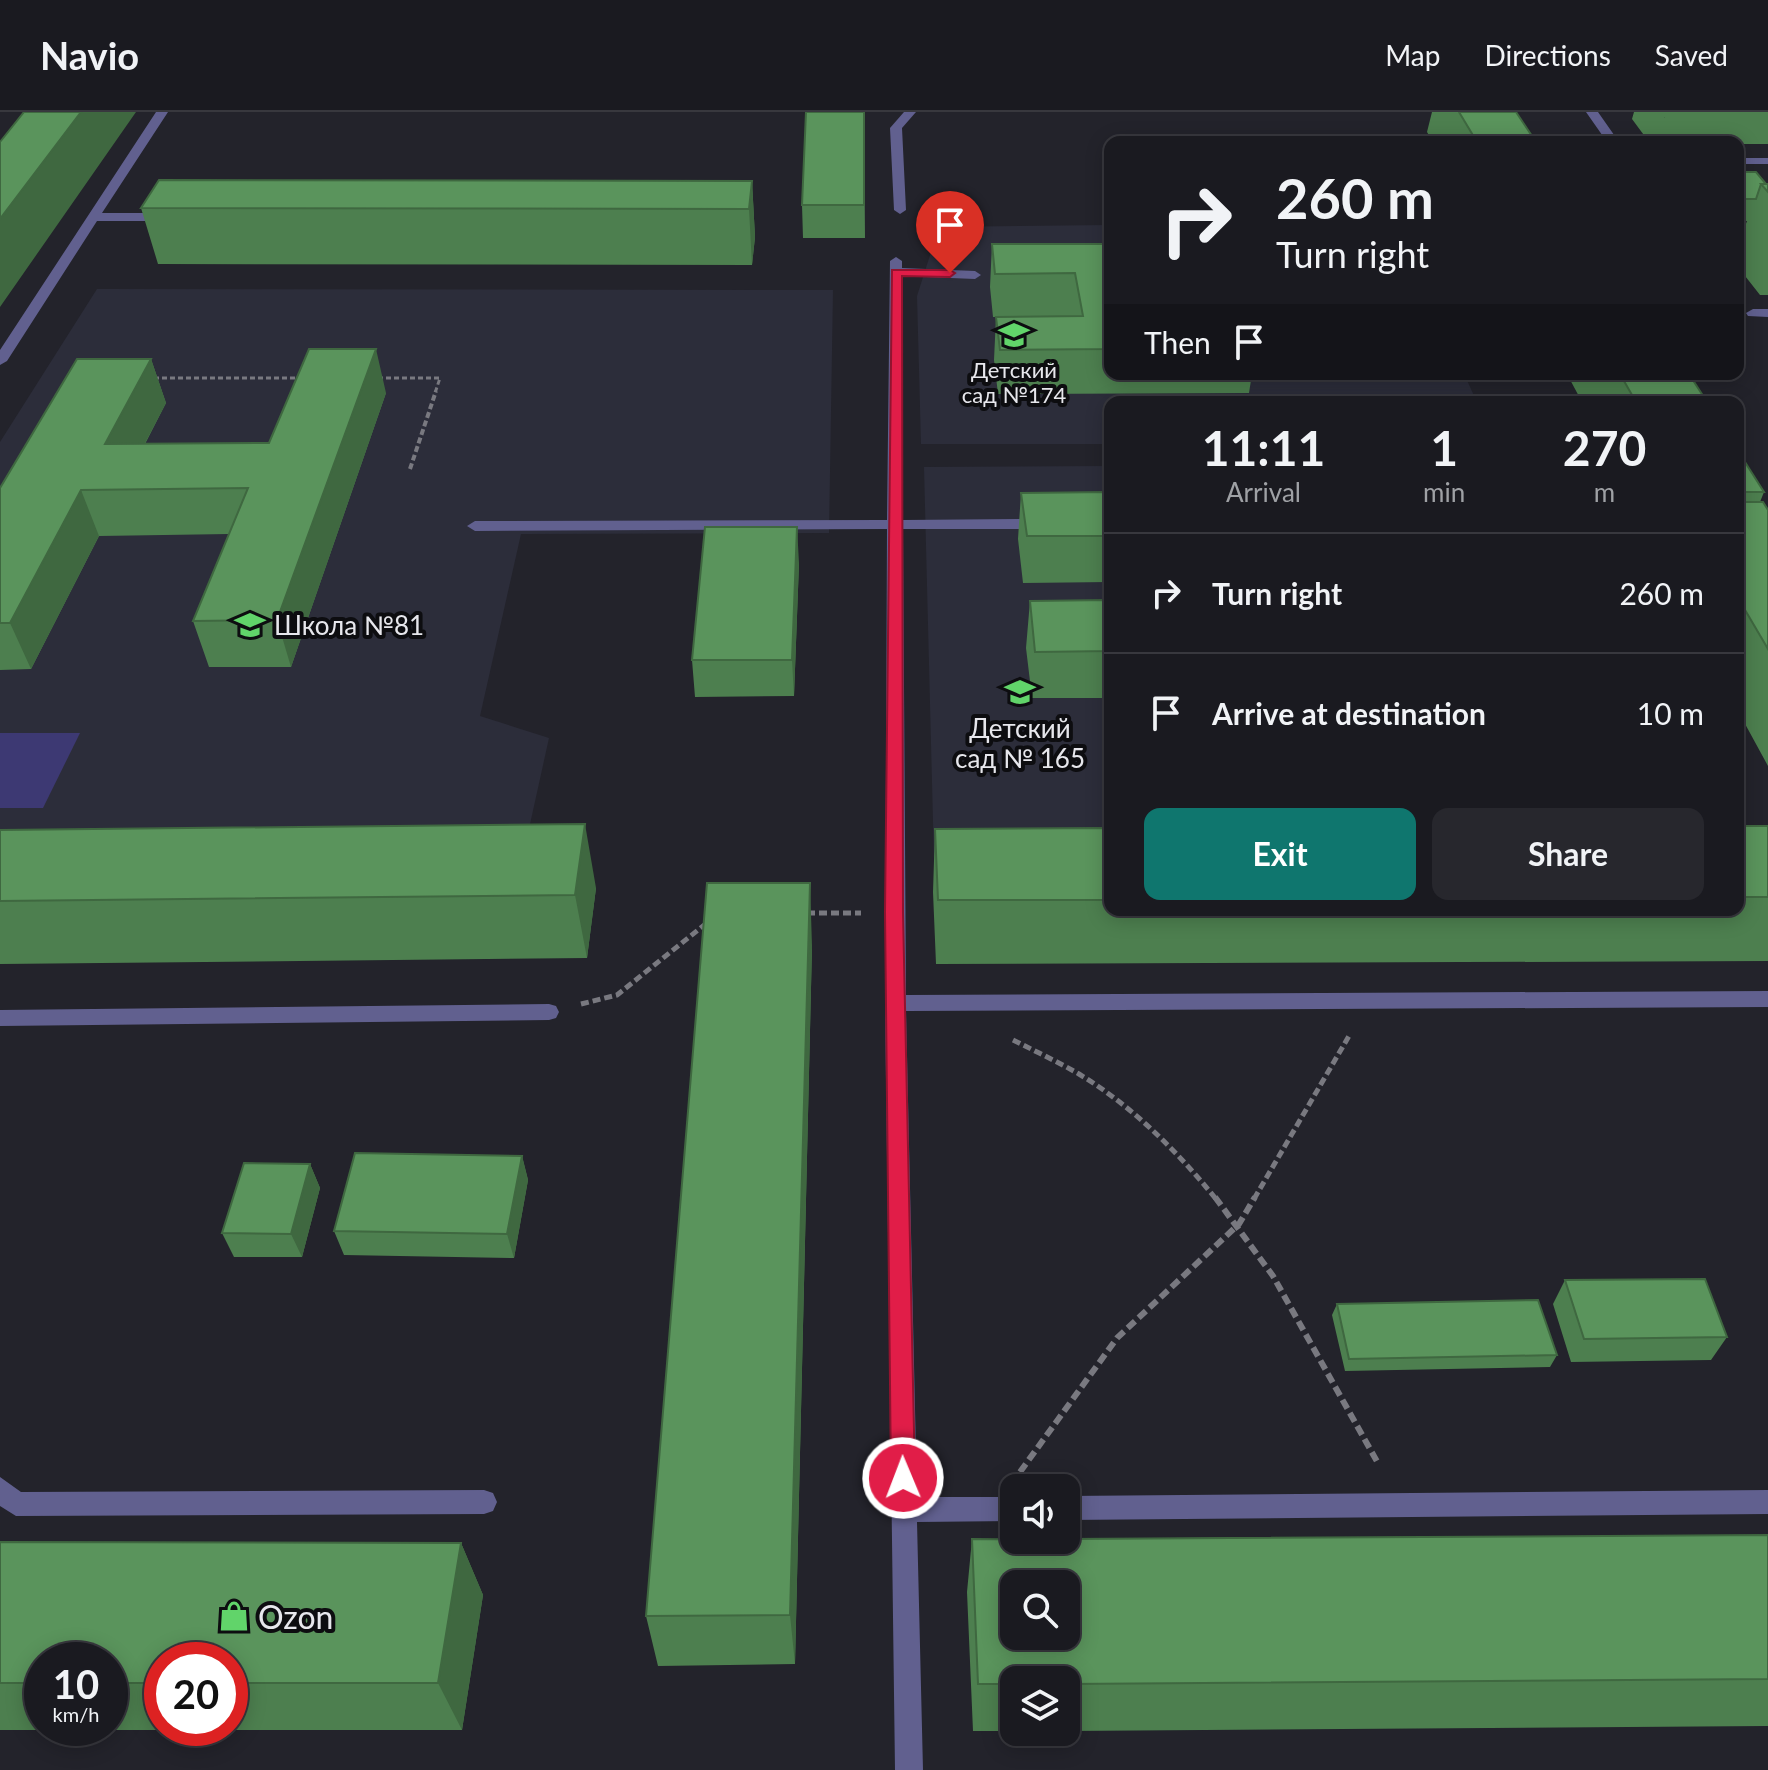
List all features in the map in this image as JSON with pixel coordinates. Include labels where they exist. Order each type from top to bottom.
[{"type":"lane","points":[[0,361],[162,112]]},
{"type":"lane","points":[[900,210],[896,128],[910,112]]},
{"type":"lane","points":[[1592,112],[1609,136]]},
{"type":"lane","points":[[1744,161],[1768,161]]},
{"type":"lane","points":[[93,217],[188,217]]},
{"type":"lane","points":[[909,1770],[894,912],[896,267],[975,275]]},
{"type":"lane","points":[[1753,313],[1768,313]]},
{"type":"lane","points":[[475,526],[1028,524]]},
{"type":"lane","points":[[895,1003],[1768,999]]},
{"type":"lane","points":[[0,1018],[549,1012]]},
{"type":"lane","points":[[0,1489],[16,1504],[484,1502]]},
{"type":"lane","points":[[1080,1508],[1768,1502]]},
{"type":"lane","points":[[904,1510],[1000,1509]]},
{"type":"path","points":[[142,378],[315,378]]},
{"type":"path","points":[[377,378],[440,378],[410,469]]},
{"type":"path","points":[[806,913],[894,912]]},
{"type":"path","points":[[549,1012],[617,995],[717,914]]},
{"type":"path","points":[[1027,1474],[1117,1338],[1239,1224],[1369,1001]]},
{"type":"path","points":[[1009,1038],[1099,1085],[1156,1131],[1239,1224],[1305,1328],[1400,1505]]},
{"type":"shaded area","name":"Детский сад №174","points":[[1104,225],[1104,380],[1467,380],[1474,396],[1104,396],[1104,444],[921,444],[917,296],[939,227]]},
{"type":"shaded area","name":"Школа №81","points":[[97,289],[833,290],[829,533],[521,534],[480,716],[549,738],[523,856],[0,856],[0,442]]},
{"type":"shaded area","name":"Детский сад № 165","points":[[1104,466],[1104,860],[934,861],[924,467]]},
{"type":"shaded area","points":[[0,733],[80,733],[43,808],[0,808]]},
{"type":"building","points":[[24,112],[81,112],[0,219],[0,142]]},
{"type":"building","points":[[806,112],[864,112],[864,205],[802,205]]},
{"type":"building","points":[[1459,112],[1516,112],[1532,136],[1473,136]]},
{"type":"building","points":[[1744,172],[1756,172],[1766,184],[1761,184],[1756,199],[1744,199]]},
{"type":"building","points":[[159,180],[752,181],[749,209],[141,208]]},
{"type":"building","points":[[992,244],[1104,244],[1104,349],[1000,350],[996,317],[1083,316],[1075,273],[995,274]]},
{"type":"building","points":[[309,349],[376,349],[277,620],[193,621],[248,488],[81,490],[10,623],[0,623],[0,488],[77,359],[151,359],[105,444],[269,443]]},
{"type":"building","points":[[1623,380],[1693,380],[1703,396],[1633,396]]},
{"type":"building","points":[[1744,460],[1764,492],[1744,492]]},
{"type":"building","points":[[1104,492],[1104,536],[1027,536],[1021,493]]},
{"type":"building","points":[[1744,502],[1763,502],[1768,510],[1768,649],[1744,608]]},
{"type":"building","points":[[705,527],[797,527],[792,660],[692,660]]},
{"type":"building","points":[[1104,600],[1104,651],[1035,652],[1030,601]]},
{"type":"building","points":[[585,824],[575,895],[0,901],[0,830]]},
{"type":"building","points":[[1744,826],[1768,826],[1768,897],[1744,897]]},
{"type":"building","points":[[1104,828],[1104,900],[938,900],[935,829]]},
{"type":"building","points":[[707,883],[810,883],[790,1615],[646,1616]]},
{"type":"building","points":[[355,1153],[522,1156],[507,1234],[334,1231]]},
{"type":"building","points":[[244,1163],[310,1164],[291,1234],[222,1233]]},
{"type":"building","points":[[1705,1279],[1727,1337],[1584,1339],[1565,1280]]},
{"type":"building","points":[[1538,1300],[1557,1355],[1349,1359],[1337,1304]]},
{"type":"building","points":[[1768,1535],[1768,1679],[1080,1684],[1080,1666],[1000,1666],[1000,1684],[978,1684],[972,1539],[1000,1539],[1000,1554],[1080,1554],[1080,1539]]},
{"type":"building","points":[[0,1542],[461,1543],[438,1683],[248,1683],[248,1642],[144,1642],[144,1683],[128,1683],[128,1642],[24,1642],[24,1683],[0,1683]]},
{"type":"place","name":"Детский сад №174","points":[[1014,335]]},
{"type":"place","name":"Школа №81","points":[[250,625]]},
{"type":"place","name":"Детский сад № 165","points":[[1020,692]]},
{"type":"place","name":"Ozon","points":[[234,1616]]},
{"type":"route","points":[[903,1478],[894,912],[896,272],[950,273]]}]
